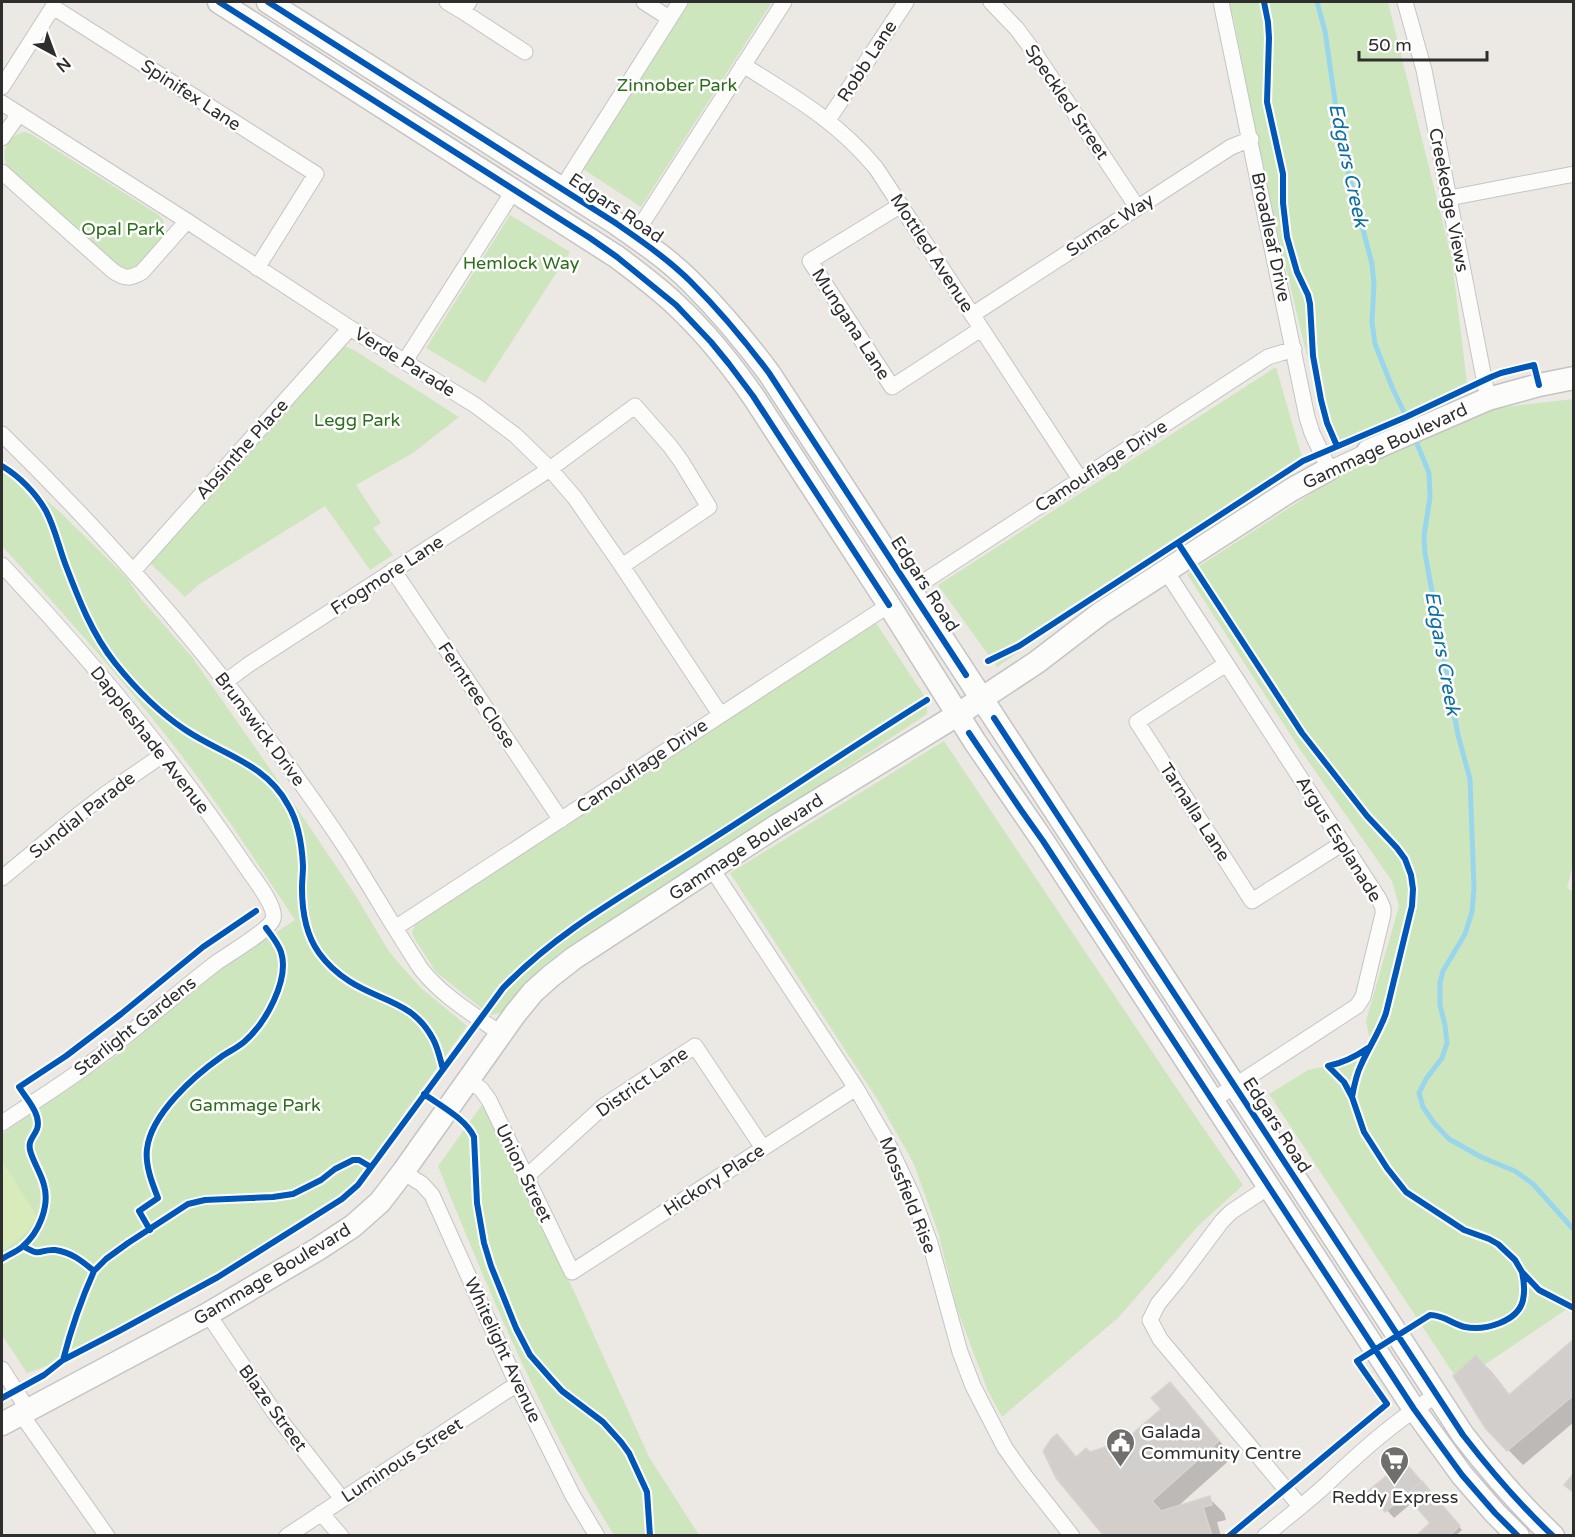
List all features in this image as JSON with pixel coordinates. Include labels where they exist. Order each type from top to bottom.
[{"type":"main road","points":[[219,2],[617,257],[655,286],[711,342],[753,396],[889,605],[957,715],[1214,1100],[1414,1409],[1461,1475],[1518,1536]]},
{"type":"main road","name":"Edgars Road","points":[[268,2],[634,236],[689,280],[745,341],[769,373],[1463,1435],[1517,1499],[1553,1536]]},
{"type":"main road","points":[[514,190],[528,167]]},
{"type":"main road","points":[[548,212],[562,188]]},
{"type":"main road","name":"Gammage Boulevard","points":[[1368,451],[1488,399],[1574,378]]},
{"type":"main road","name":"Gammage Boulevard","points":[[17,1416],[208,1314],[318,1250],[353,1226],[380,1202],[533,992],[574,958],[787,820],[957,715],[1037,662],[1101,613],[1291,490],[1329,469]]},
{"type":"street","points":[[447,2],[466,6],[525,52]]},
{"type":"street","points":[[644,2],[669,18]]},
{"type":"street","points":[[562,188],[680,2]]},
{"type":"street","points":[[634,236],[784,2]]},
{"type":"street","name":"Robb Lane","points":[[828,120],[906,2]]},
{"type":"street","name":"Speckled Street","points":[[991,2],[1017,29],[1034,52],[1137,207]]},
{"type":"street","name":"Broadleaf Drive","points":[[1221,2],[1312,433],[1329,469]]},
{"type":"street","name":"Creekedge Views","points":[[1405,2],[1424,70],[1488,399]]},
{"type":"street","name":"Spinifex Lane","points":[[2,87],[53,7],[316,174],[257,268]]},
{"type":"street","name":"Mottled Avenue","points":[[743,65],[828,120],[876,168],[1080,479]]},
{"type":"street","name":"Verde Parade","points":[[2,103],[350,328],[475,405],[515,435],[550,469],[575,498],[720,714]]},
{"type":"street","points":[[2,138],[19,114]]},
{"type":"street","name":"Sumac Way","points":[[972,315],[1231,147],[1251,139]]},
{"type":"street","points":[[2,172],[113,272],[123,277],[133,277],[142,272],[187,221]]},
{"type":"street","points":[[1449,198],[1574,174]]},
{"type":"street","points":[[405,361],[514,190]]},
{"type":"street","name":"Mungana Lane","points":[[901,205],[810,261],[892,387],[981,329]]},
{"type":"street","name":"Absinthe Place","points":[[134,570],[350,328]]},
{"type":"street","name":"Camouflage Drive","points":[[911,590],[1268,357],[1294,349]]},
{"type":"street","name":"Frogmore Lane","points":[[225,682],[550,469],[634,406],[670,446],[709,507],[622,566]]},
{"type":"street","name":"Brunswick Drive","points":[[2,434],[134,570],[225,682],[315,803],[429,980],[448,997],[501,1034]]},
{"type":"street","name":"Gammage Boulevard","points":[[1329,469],[1368,451]]},
{"type":"street","name":"Dappleshade Avenue","points":[[2,565],[108,683],[164,754],[269,902],[274,913],[266,928]]},
{"type":"street","name":"Ferntree Close","points":[[393,570],[561,820]]},
{"type":"street","name":"Argus Esplanade","points":[[1166,571],[1379,898],[1383,908],[1363,997],[1357,1006],[1214,1100]]},
{"type":"street","name":"Camouflage Drive","points":[[395,928],[889,605]]},
{"type":"street","name":"Tarnalla Lane","points":[[1226,664],[1137,722],[1252,901],[1343,843]]},
{"type":"street","name":"Sundial Parade","points":[[4,870],[107,793],[164,754]]},
{"type":"street","name":"Mossfield Rise","points":[[712,869],[856,1088],[885,1138],[912,1195],[930,1243],[960,1353],[973,1386],[1005,1448],[1072,1536]]},
{"type":"street","name":"Starlight Gardens","points":[[2,1123],[90,1064],[191,981],[266,928]]},
{"type":"street","name":"District Lane","points":[[526,1177],[605,1105],[695,1046],[763,1148]]},
{"type":"street","name":"Union Street","points":[[468,1080],[481,1089],[489,1100],[572,1272]]},
{"type":"street","name":"Hickory Place","points":[[572,1272],[856,1088]]},
{"type":"street","name":"Whitelight Avenue","points":[[403,1172],[422,1184],[432,1195],[517,1384],[573,1496],[597,1536]]},
{"type":"street","points":[[1270,1186],[1231,1212],[1222,1221],[1158,1304],[1150,1320],[1160,1339],[1300,1506]]},
{"type":"street","name":"Blaze Street","points":[[208,1314],[274,1412],[342,1499]]},
{"type":"street","points":[[2,1368],[17,1416],[107,1536]]},
{"type":"street","name":"Luminous Street","points":[[287,1536],[517,1384]]},
{"type":"street","points":[[1265,1536],[1329,1482],[1342,1468],[1414,1409],[1437,1395]]},
{"type":"street","points":[[321,1513],[341,1536]]},
{"type":"green space","name":"Zinnober Park","points":[[690,2],[772,2],[641,207],[583,169]]},
{"type":"green space","points":[[1228,2],[1388,2],[1452,260],[1467,383],[1448,397],[1332,447],[1304,344],[1260,157],[1234,20]]},
{"type":"green space","name":"Opal Park","points":[[24,132],[31,134],[159,215],[165,225],[165,231],[145,259],[129,270],[117,266],[8,168],[5,151],[9,141]]},
{"type":"green space","name":"Hemlock Way","points":[[510,215],[570,252],[485,383],[426,348]]},
{"type":"green space","name":"Legg Park","points":[[345,346],[459,417],[413,453],[356,485],[381,523],[373,528],[393,555],[370,570],[325,506],[198,585],[185,597],[150,563]]},
{"type":"green space","points":[[1276,367],[1303,461],[997,667],[938,585]]},
{"type":"green space","points":[[1573,399],[1574,861],[1567,888],[1574,892],[1573,1308],[1570,1307],[1459,1382],[1269,1094],[1308,1070],[1338,1064],[1353,1058],[1371,1046],[1366,1021],[1399,906],[1392,881],[1299,748],[1187,574],[1346,471],[1486,409]]},
{"type":"green space","name":"Gammage Park","points":[[2,461],[63,515],[126,577],[141,599],[192,657],[356,896],[388,950],[421,988],[467,1026],[405,1112],[358,1185],[342,1199],[218,1277],[63,1360],[27,1373],[2,1335],[2,1134],[117,1055],[204,982],[295,920],[222,811],[175,747],[112,670],[2,546]]},
{"type":"green space","points":[[876,623],[927,700],[927,714],[723,849],[571,945],[543,966],[505,1012],[490,1015],[436,972],[412,933],[416,922]]},
{"type":"green space","points":[[944,741],[1243,1185],[1198,1226],[1119,1317],[1002,1417],[988,1391],[957,1309],[938,1232],[914,1164],[879,1102],[730,873]]},
{"type":"green space","points":[[484,1102],[573,1289],[649,1457],[699,1535],[614,1535],[563,1447],[540,1401],[497,1308],[438,1166]]},
{"type":"green space","points":[[2,1161],[37,1216],[18,1240],[2,1251]]},
{"type":"building","points":[[1574,1339],[1574,1395],[1507,1451],[1485,1428],[1453,1376],[1476,1355],[1509,1395]]},
{"type":"building","name":"Galada Community Centre","points":[[1170,1382],[1219,1441],[1152,1501],[1161,1511],[1210,1496],[1212,1505],[1203,1507],[1212,1536],[1104,1536],[1056,1478],[1043,1451],[1057,1434],[1076,1457],[1086,1448],[1090,1452],[1124,1441],[1161,1409],[1151,1398]]},
{"type":"building","name":"Reddy Express","points":[[1404,1461],[1422,1482],[1385,1512],[1368,1491]]},
{"type":"building","points":[[1574,1473],[1574,1493],[1564,1485]]},
{"type":"building","points":[[1422,1481],[1460,1526],[1449,1536],[1416,1536],[1430,1523],[1406,1495]]},
{"type":"waterway","name":"Edgars Creek","points":[[1317,2],[1325,31],[1346,164],[1372,264],[1374,284],[1372,322],[1375,344],[1411,427]]},
{"type":"waterway","name":"Edgars Creek","points":[[1414,436],[1429,473],[1430,497],[1424,536],[1425,553],[1458,735],[1470,779],[1474,888],[1472,912],[1465,934],[1443,971],[1440,983],[1440,1005],[1447,1043],[1442,1058],[1426,1079],[1419,1093],[1423,1107],[1449,1139],[1481,1157],[1515,1171],[1533,1184],[1574,1230]]},
{"type":"cycle path","points":[[219,2],[590,238],[676,305],[711,342],[753,396],[889,605]]},
{"type":"cycle path","points":[[268,2],[614,222],[644,243],[691,282],[732,326],[769,373],[966,675]]},
{"type":"cycle path","points":[[1264,2],[1269,38],[1267,102],[1283,174],[1283,203],[1287,237],[1297,272],[1308,295],[1313,356],[1321,400],[1327,423],[1337,446]]},
{"type":"cycle path","points":[[988,661],[1019,646],[1303,461],[1501,373],[1534,365],[1539,385]]},
{"type":"cycle path","points":[[2,466],[27,486],[46,511],[87,616],[99,640],[123,672],[147,699],[174,722],[255,769],[279,791],[292,812],[299,834],[302,850],[304,913],[308,930],[319,953],[333,969],[345,978],[406,1009],[416,1017],[433,1039],[443,1069]]},
{"type":"cycle path","points":[[1178,543],[1302,733],[1367,816],[1397,848],[1405,859],[1411,875],[1412,906],[1386,1013],[1359,1069],[1352,1097]]},
{"type":"cycle path","points":[[2,1398],[44,1375],[63,1360],[218,1277],[342,1199],[358,1185],[503,988],[548,947],[596,912],[927,700]]},
{"type":"cycle path","points":[[994,718],[1463,1435],[1506,1487],[1553,1536]]},
{"type":"cycle path","points":[[969,733],[1043,841],[1414,1409],[1462,1475],[1518,1536]]},
{"type":"cycle path","points":[[2,1259],[28,1241],[42,1219],[45,1202],[44,1185],[30,1147],[37,1129],[37,1118],[19,1087],[66,1056],[203,947],[256,911]]},
{"type":"cycle path","points":[[150,1230],[139,1211],[158,1198],[147,1161],[150,1136],[156,1123],[175,1097],[210,1065],[244,1042],[260,1024],[274,1001],[279,988],[283,963],[280,949],[266,928]]},
{"type":"cycle path","points":[[1368,1048],[1349,1059],[1328,1066],[1344,1082],[1352,1097],[1364,1132],[1387,1168],[1406,1192],[1464,1230],[1498,1244],[1515,1260],[1522,1272],[1539,1290],[1574,1308]]},
{"type":"cycle path","points":[[424,1094],[465,1124],[474,1137],[477,1203],[484,1243],[516,1328],[530,1355],[551,1379],[562,1391],[603,1422],[629,1453],[647,1492],[650,1536]]},
{"type":"cycle path","points":[[94,1271],[128,1243],[188,1204],[205,1200],[293,1194],[353,1160],[359,1160],[371,1167]]},
{"type":"cycle path","points":[[23,1246],[37,1252],[55,1250],[66,1253],[81,1260],[94,1271],[69,1337],[63,1360]]},
{"type":"cycle path","points":[[1229,1536],[1387,1404],[1357,1361],[1430,1315],[1440,1316],[1460,1326],[1473,1328],[1490,1326],[1507,1319],[1520,1308],[1523,1300],[1522,1272]]},
{"type":"place","name":"Galada Community Centre","points":[[1120,1468]]},
{"type":"place","name":"Reddy Express","points":[[1395,1486]]}]
